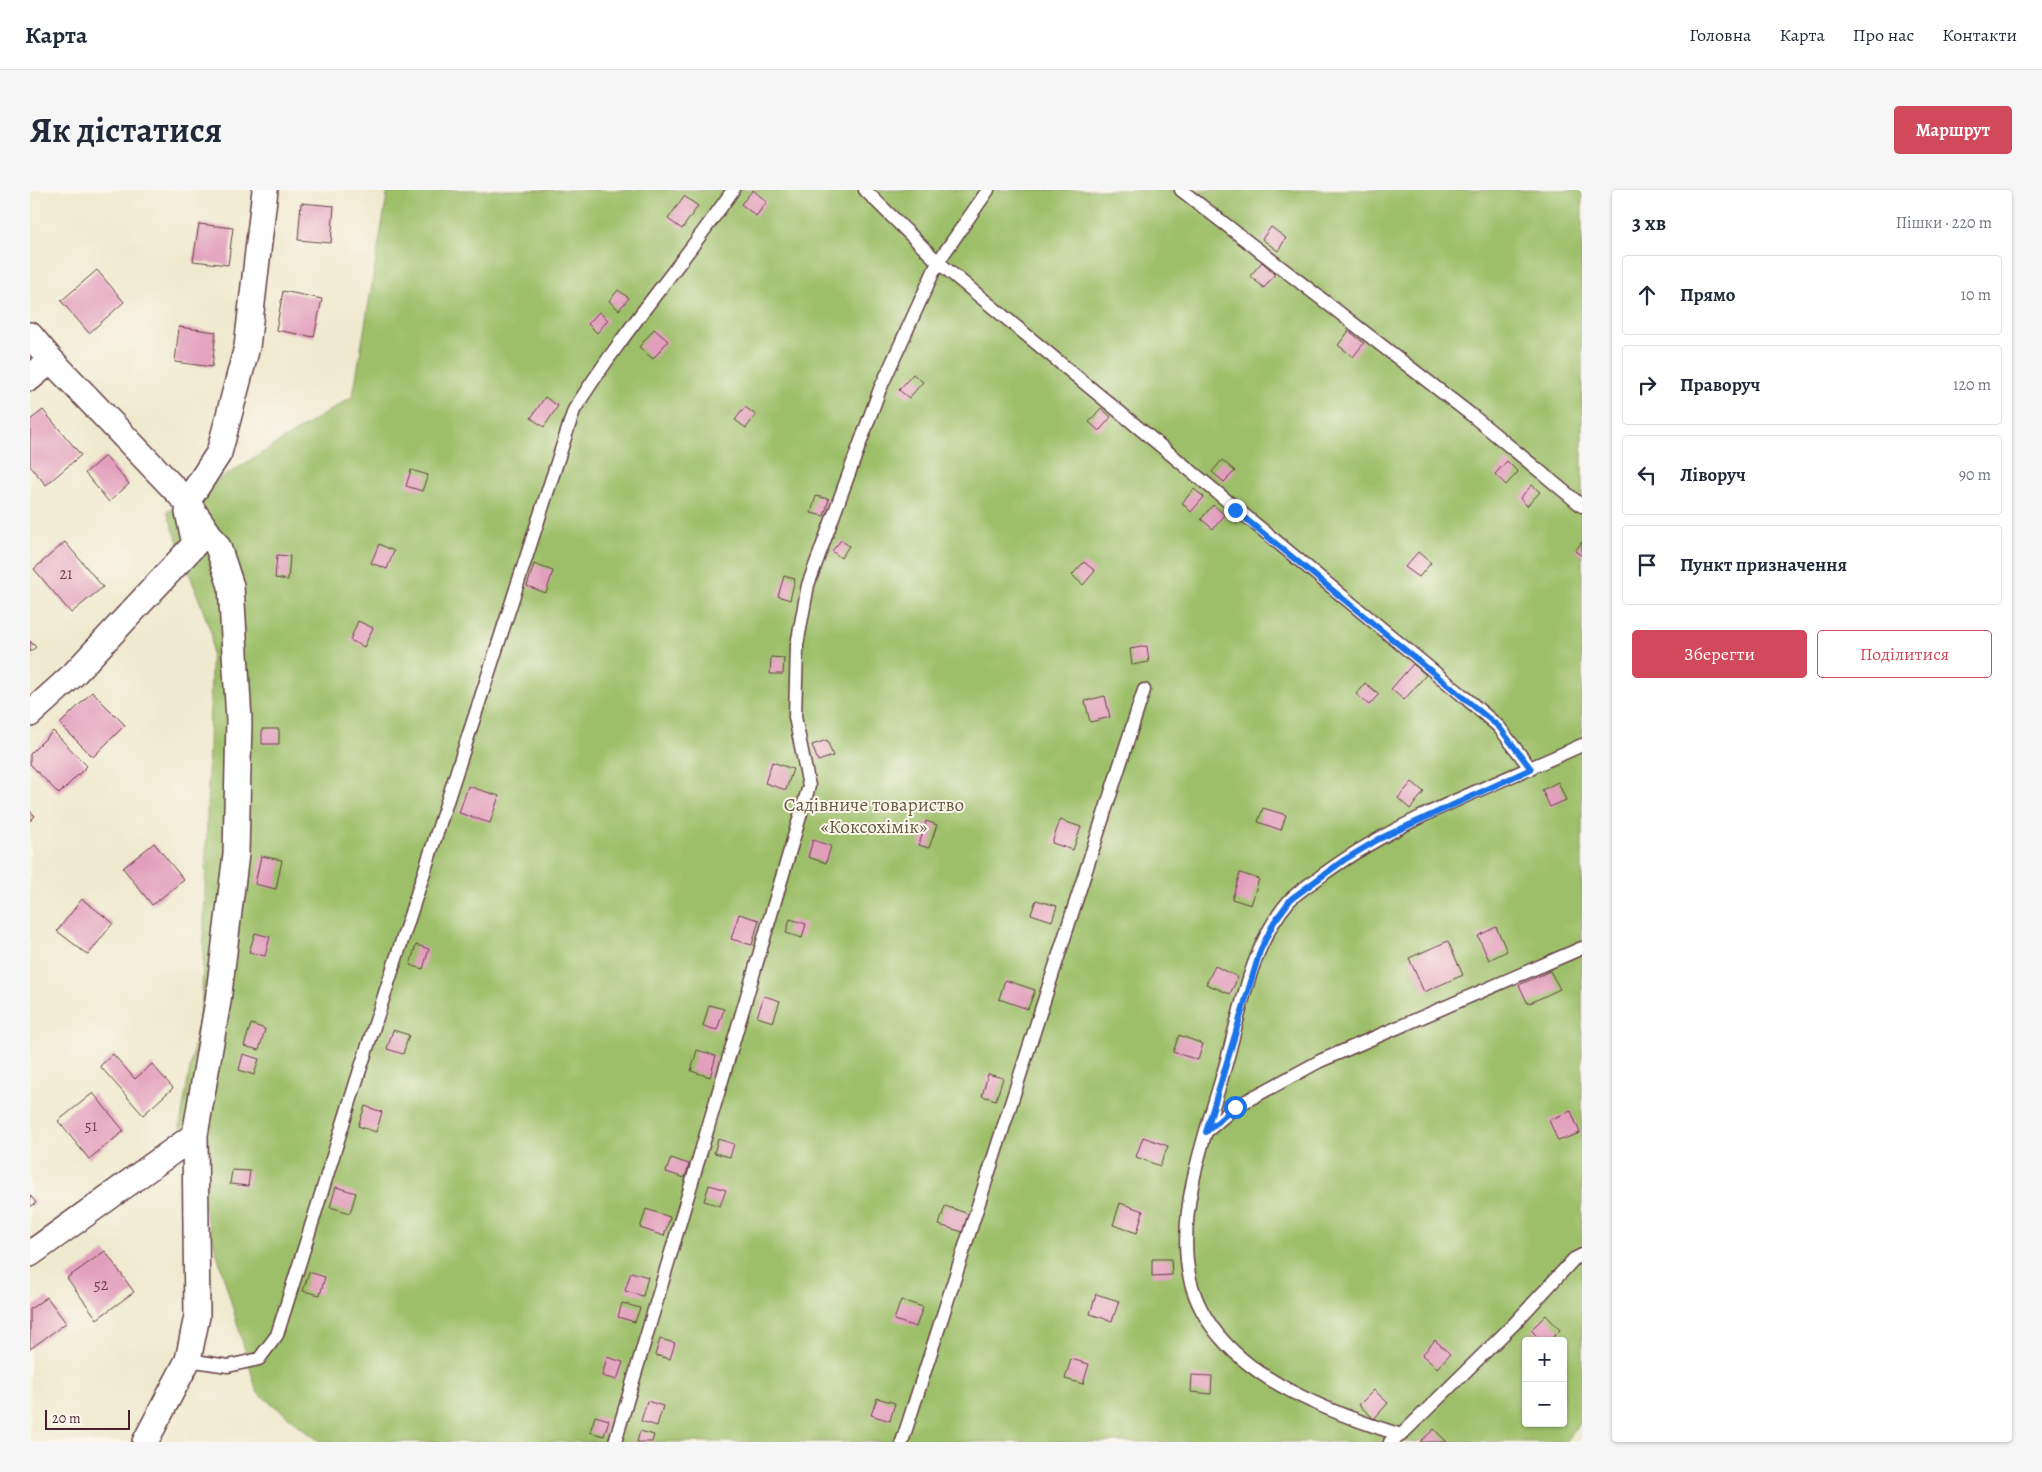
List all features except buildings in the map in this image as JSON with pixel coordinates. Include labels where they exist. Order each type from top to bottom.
[{"type":"street","points":[[30,714],[73,675],[194,544],[186,502],[219,453],[248,347],[265,190]]},
{"type":"street","points":[[30,335],[51,360],[186,502],[218,548],[231,586],[239,720],[236,854],[218,1001],[195,1135],[197,1316],[188,1360],[145,1442]]},
{"type":"street","points":[[30,378],[51,360]]},
{"type":"street","points":[[30,1254],[195,1135]]},
{"type":"lane","points":[[188,1360],[228,1366],[259,1358],[277,1335],[359,1074],[574,410],[601,367],[699,239],[733,190]]},
{"type":"lane","points":[[865,190],[938,262],[1499,727],[1531,769]]},
{"type":"lane","points":[[615,1442],[809,786],[795,717],[797,645],[808,585],[880,390],[938,262],[988,190]]},
{"type":"lane","points":[[1181,190],[1474,417],[1582,506]]},
{"type":"lane","points":[[902,1442],[1144,690]]},
{"type":"lane","points":[[1582,745],[1379,839],[1344,860],[1291,899],[1274,922],[1260,951],[1206,1132],[1191,1199],[1186,1261],[1191,1286],[1214,1330],[1257,1372],[1282,1388],[1341,1417],[1395,1439],[1514,1324],[1574,1259],[1582,1255]]},
{"type":"lane","points":[[1206,1132],[1235,1107],[1320,1061],[1582,948]]},
{"type":"green space","name":"Садівниче товариство «Коксохімік»","points":[[388,190],[1582,190],[1582,1419],[1565,1442],[320,1442],[257,1392],[180,1125],[202,1001],[212,635],[167,512],[353,396]]},
{"type":"route","points":[[1235,510],[1499,727],[1531,769],[1414,821],[1379,839],[1344,860],[1291,899],[1274,922],[1260,951],[1206,1132],[1235,1107]]}]
